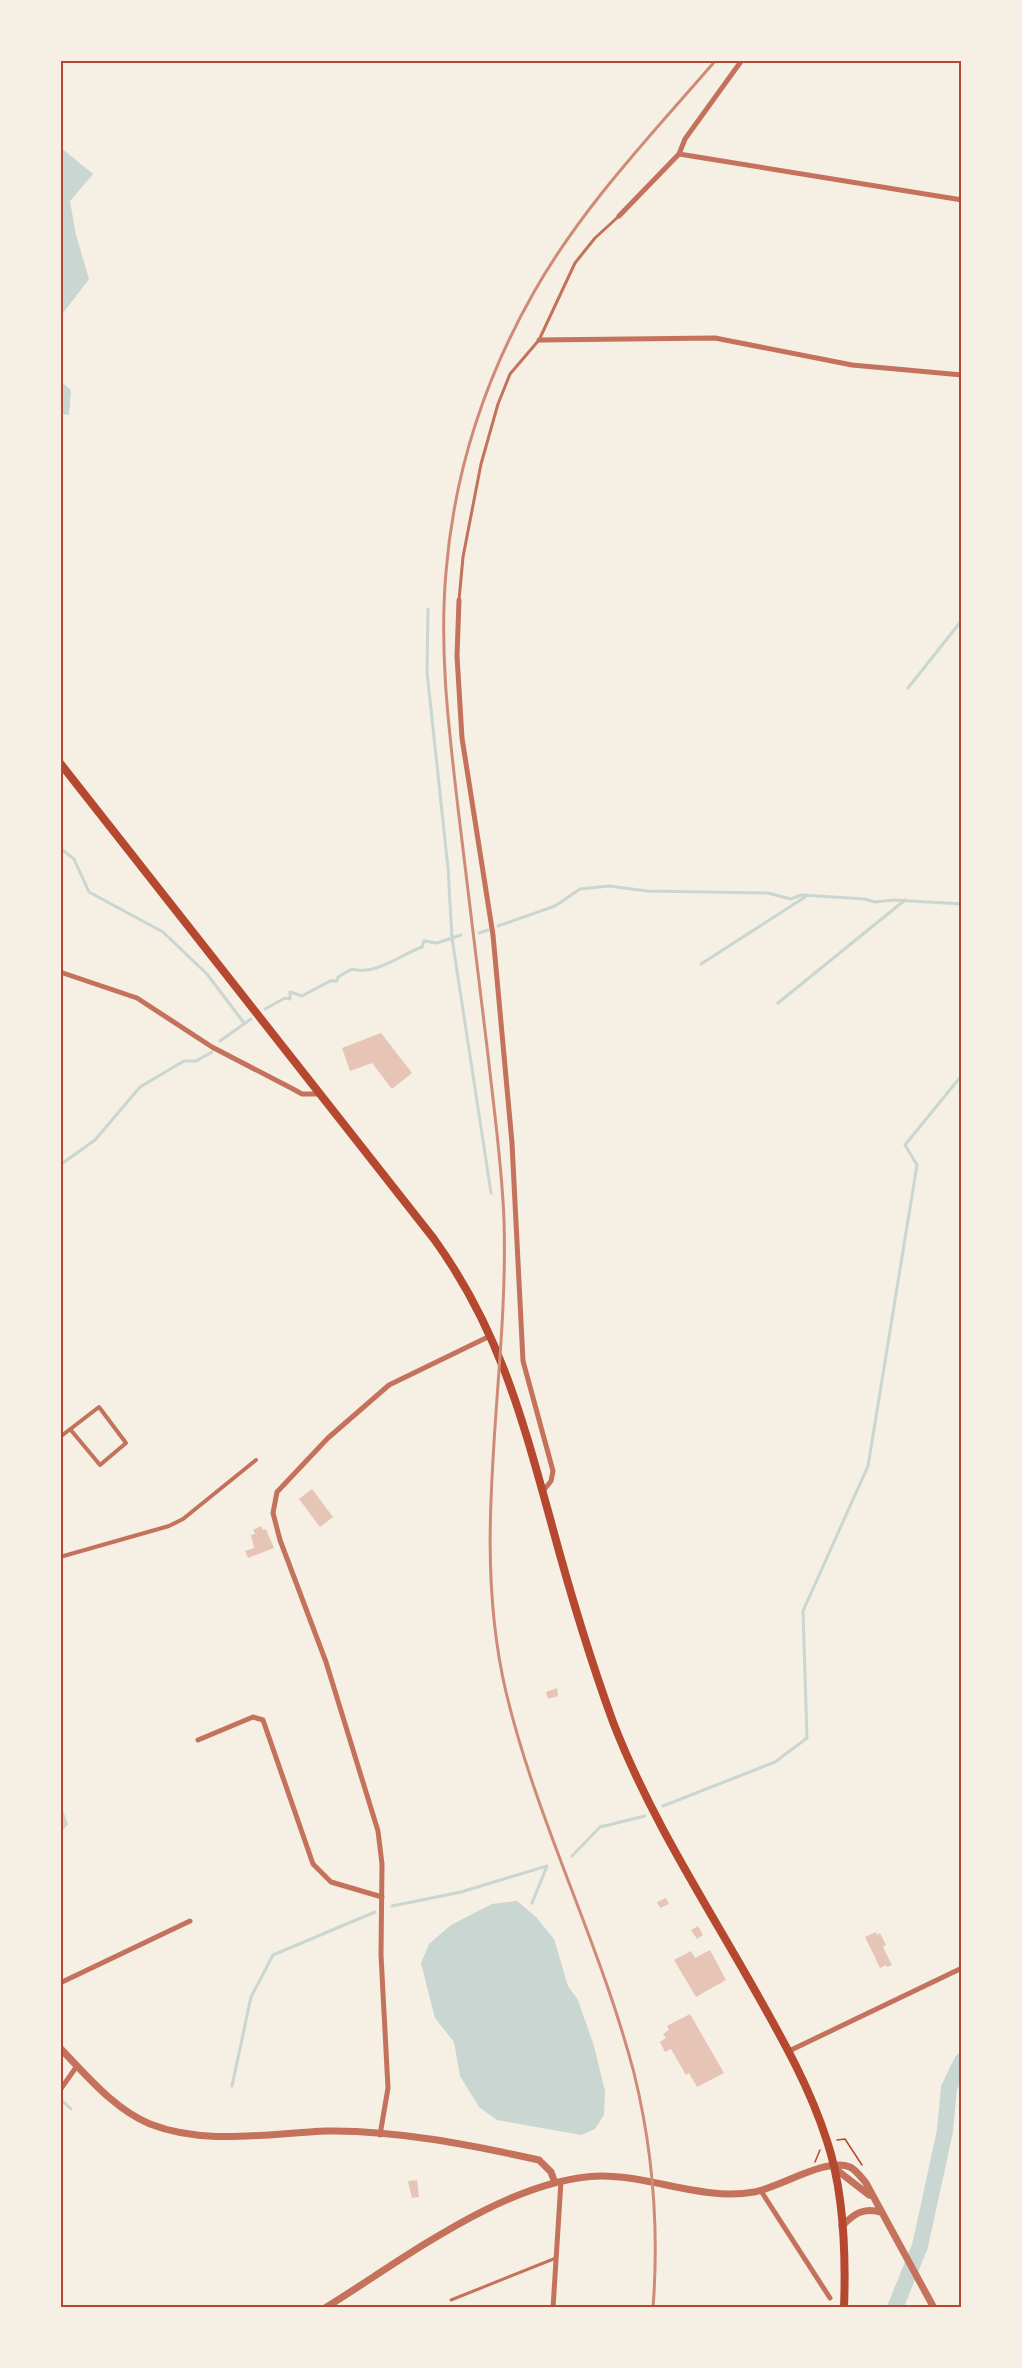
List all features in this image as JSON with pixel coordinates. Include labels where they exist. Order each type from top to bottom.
[{"type":"main road","points":[[60,763],[456,1269],[490,1336],[518,1401],[592,1663],[627,1754],[666,1833],[789,2051],[816,2110],[833,2166],[842,2226],[844,2308]]},
{"type":"street","points":[[618,216],[679,154],[685,140],[742,60]]},
{"type":"street","points":[[679,154],[962,200]]},
{"type":"street","points":[[539,340],[715,338],[852,365],[962,375]]},
{"type":"street","points":[[459,600],[457,656],[462,738],[494,947],[512,1143],[523,1361],[554,1471],[551,1481],[543,1491]]},
{"type":"street","points":[[60,972],[137,998],[212,1047],[302,1094],[319,1094]]},
{"type":"street","points":[[380,2134],[388,2088],[381,1955],[382,1864],[378,1831],[326,1662],[280,1540],[273,1513],[277,1492],[328,1438],[389,1385],[490,1336]]},
{"type":"street","points":[[60,1437],[70,1429],[99,1407],[126,1443],[100,1465],[70,1429]]},
{"type":"street","points":[[60,1557],[183,1520],[256,1460]]},
{"type":"street","points":[[198,1740],[253,1717],[263,1720],[313,1864],[331,1882],[382,1897]]},
{"type":"street","points":[[60,1983],[190,1921]]},
{"type":"street","points":[[789,2051],[962,1968]]},
{"type":"street","points":[[60,2048],[132,2115],[162,2129],[218,2136],[328,2131],[380,2134],[491,2150],[539,2160],[558,2182],[558,2257],[553,2308]]},
{"type":"street","points":[[60,2090],[77,2066]]},
{"type":"street","points":[[833,2166],[872,2197]]},
{"type":"street","points":[[325,2308],[479,2214],[558,2182],[609,2176],[725,2193],[761,2191],[833,2166],[852,2168],[866,2182],[880,2212],[934,2308]]},
{"type":"street","points":[[761,2191],[830,2298]]},
{"type":"street","points":[[842,2226],[861,2211],[871,2209],[880,2212]]},
{"type":"lane","points":[[459,600],[463,557],[481,465],[498,404],[510,374],[539,340],[575,263],[595,238],[618,216]]},
{"type":"lane","points":[[451,2300],[558,2257]]},
{"type":"shaded area","points":[[60,147],[93,174],[70,201],[76,235],[89,279],[60,317]]},
{"type":"shaded area","points":[[60,381],[71,390],[69,415],[60,414]]},
{"type":"shaded area","points":[[60,1803],[68,1824],[60,1834]]},
{"type":"shaded area","points":[[517,1901],[536,1917],[554,1939],[568,1986],[578,2000],[594,2046],[605,2091],[604,2115],[595,2129],[581,2135],[497,2120],[479,2107],[460,2076],[454,2042],[435,2018],[421,1963],[429,1944],[451,1925],[492,1904]]},
{"type":"building","points":[[381,1033],[412,1073],[392,1089],[372,1063],[350,1071],[342,1048]]},
{"type":"building","points":[[312,1489],[333,1517],[320,1527],[299,1499]]},
{"type":"building","points":[[261,1526],[263,1530],[266,1529],[274,1548],[248,1558],[245,1551],[254,1548],[251,1535],[255,1534],[253,1530]]},
{"type":"building","points":[[557,1688],[558,1696],[548,1699],[546,1692]]},
{"type":"building","points":[[666,1898],[669,1904],[660,1908],[657,1902]]},
{"type":"building","points":[[698,1926],[703,1935],[697,1939],[691,1930]]},
{"type":"building","points":[[876,1932],[877,1935],[880,1933],[886,1945],[883,1947],[892,1965],[887,1967],[886,1965],[880,1968],[865,1937]]},
{"type":"building","points":[[710,1950],[726,1980],[696,1997],[674,1960],[691,1951],[695,1958]]},
{"type":"building","points":[[690,2014],[724,2073],[697,2087],[689,2073],[686,2075],[671,2049],[665,2052],[660,2042],[666,2038],[663,2034],[669,2030],[667,2026]]},
{"type":"building","points":[[417,2180],[419,2197],[412,2198],[408,2181]]},
{"type":"waterway","points":[[428,609],[427,672],[448,868],[452,938],[491,1193]]},
{"type":"waterway","points":[[908,688],[962,620]]},
{"type":"waterway","points":[[60,848],[74,859],[89,892],[163,932],[207,974],[244,1023]]},
{"type":"waterway","points":[[498,926],[555,906],[580,889],[609,886],[647,891],[768,893],[791,899],[801,895],[865,899],[875,902],[894,900],[962,904]]},
{"type":"waterway","points":[[701,964],[805,897]]},
{"type":"waterway","points":[[778,1003],[905,900]]},
{"type":"waterway","points":[[479,933],[488,930]]},
{"type":"waterway","points":[[265,1009],[285,998],[290,999],[290,992],[302,996],[330,981],[337,981],[338,977],[352,969],[370,970],[387,964],[422,947],[424,941],[437,943],[461,935]]},
{"type":"waterway","points":[[220,1041],[251,1019]]},
{"type":"waterway","points":[[60,1165],[95,1140],[140,1087],[184,1061],[196,1061],[212,1052]]},
{"type":"waterway","points":[[663,1806],[775,1762],[807,1738],[803,1611],[868,1466],[917,1165],[905,1145],[962,1075]]},
{"type":"waterway","points":[[572,1856],[600,1827],[645,1816]]},
{"type":"waterway","points":[[532,1903],[547,1866]]},
{"type":"waterway","points":[[392,1906],[461,1892],[547,1866]]},
{"type":"waterway","points":[[232,2086],[251,1997],[273,1955],[375,1912]]},
{"type":"waterway","points":[[895,2308],[920,2246],[945,2131],[949,2088],[962,2061]]},
{"type":"waterway","points":[[60,2099],[71,2109]]},
{"type":"railway","points":[[653,2308],[655,2219],[650,2160],[641,2102],[604,1977],[534,1788],[519,1740],[506,1692],[495,1633],[490,1515],[504,1279],[503,1199],[448,720],[444,661],[444,602],[450,535],[464,463],[487,393],[516,325],[534,292],[574,230],[619,172],[716,60]]}]
